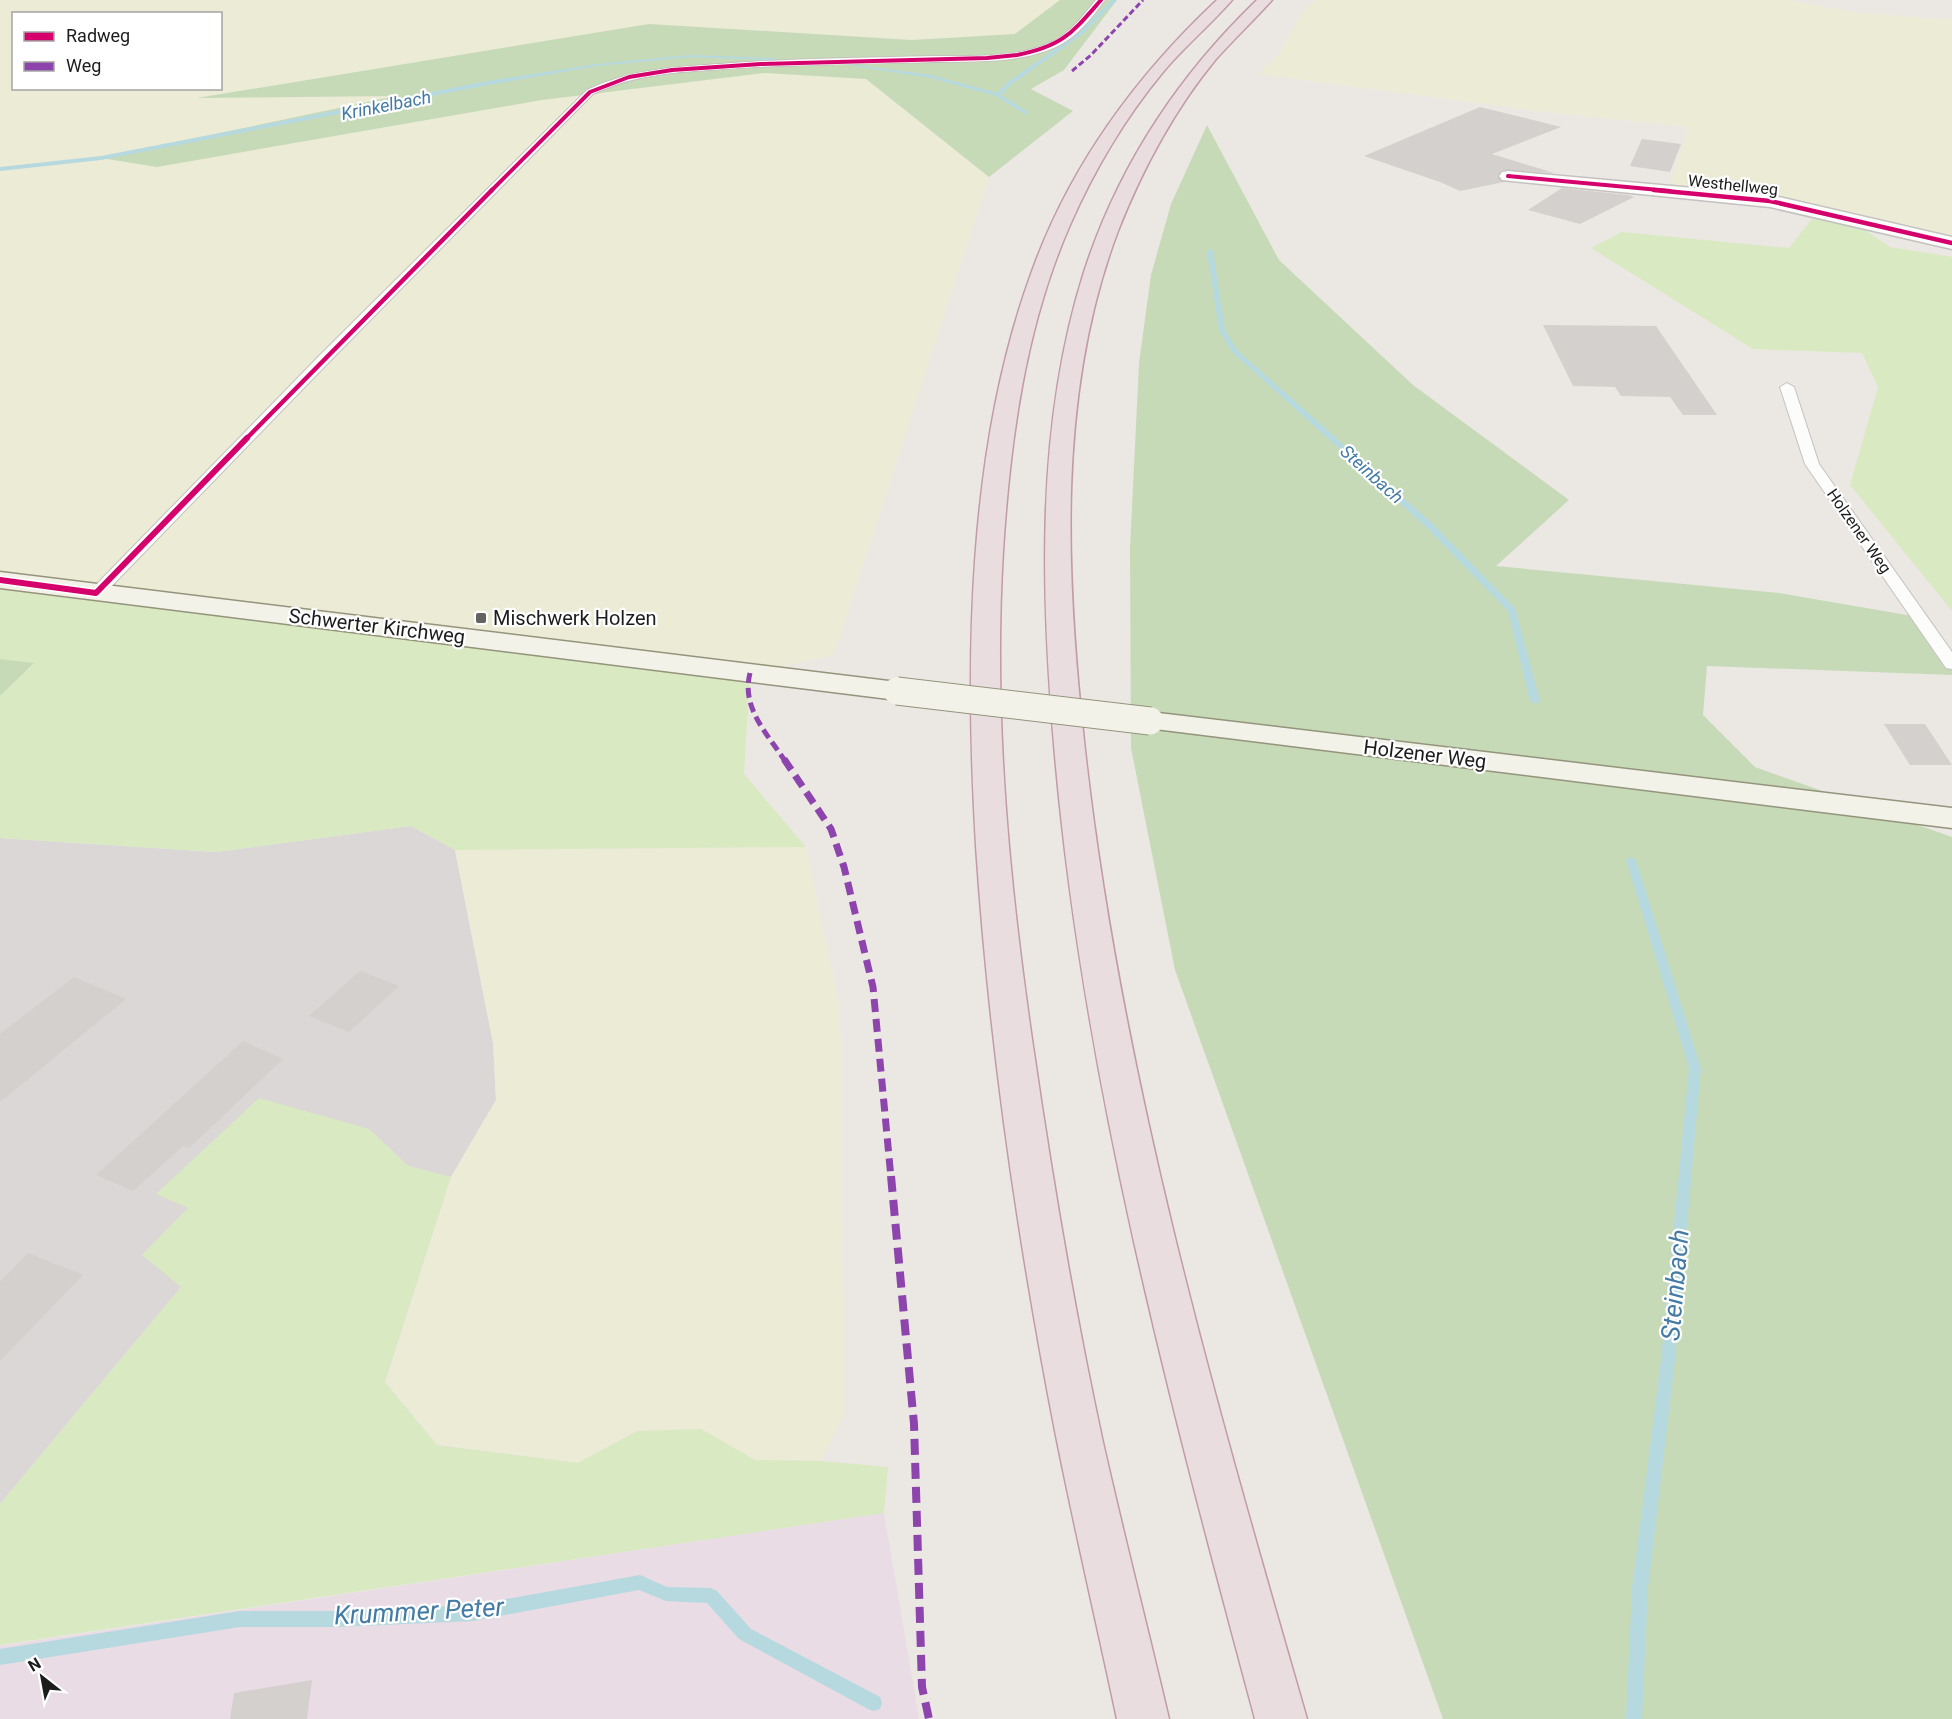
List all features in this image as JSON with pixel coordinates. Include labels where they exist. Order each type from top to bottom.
[{"type":"highway","points":[[1143,1719],[1079,1434],[1031,1162],[1009,1008],[995,878],[985,651],[994,513],[1007,405],[1028,316],[1043,269],[1068,208],[1114,126],[1140,87],[1177,45],[1225,0]]},
{"type":"highway","points":[[1265,0],[1215,50],[1181,93],[1153,137],[1116,211],[1095,271],[1082,319],[1066,404],[1058,510],[1060,650],[1070,776],[1102,1005],[1133,1155],[1197,1414],[1281,1719]]},
{"type":"main road","name":"Schwerter Kirchweg","points":[[0,580],[897,691]]},
{"type":"main road","name":"Holzener Weg","points":[[897,691],[1952,818]]},
{"type":"street","name":"Westhellweg","points":[[1508,176],[1770,201],[1812,208],[1913,236],[1952,243]]},
{"type":"lane","points":[[96,592],[590,92],[616,81],[686,69],[779,63],[955,58],[1030,52],[1060,42],[1072,33],[1101,0]]},
{"type":"lane","name":"Holzener Weg","points":[[1787,387],[1812,464],[1952,664]]},
{"type":"shaded area","points":[[411,826],[455,850],[493,1043],[496,1100],[451,1177],[408,1166],[369,1129],[157,1193],[188,1208],[182,1286],[0,1504],[0,838],[216,852]]},
{"type":"shaded area","points":[[884,1513],[919,1719],[0,1719],[0,1646]]},
{"type":"green space","points":[[0,0],[1060,0],[1015,34],[912,40],[649,24],[202,98],[400,95],[542,100],[765,73],[865,79],[989,177],[834,655],[750,673],[0,580]]},
{"type":"green space","points":[[1060,0],[1117,0],[1064,70],[1031,89],[1073,111],[989,177],[866,79],[765,73],[542,100],[157,167],[101,158],[396,96],[197,98],[649,24],[912,40],[1015,34]]},
{"type":"green space","points":[[1315,0],[1789,0],[1852,12],[1952,20],[1952,239],[1928,236],[1824,207],[1786,200],[1669,188],[1688,127],[1537,111],[1258,74],[1278,54],[1303,12]]},
{"type":"green space","points":[[1207,125],[1279,260],[1413,385],[1569,500],[1496,566],[1779,593],[1930,619],[1952,653],[1952,675],[1707,666],[1703,715],[1755,767],[1952,837],[1952,1719],[1443,1719],[1175,970],[1131,748],[1130,548],[1139,363],[1151,275],[1171,204]]},
{"type":"green space","points":[[1814,216],[1866,231],[1890,247],[1952,257],[1952,611],[1850,485],[1878,387],[1862,353],[1753,349],[1591,248],[1622,232],[1789,248]]},
{"type":"green space","points":[[0,580],[750,673],[744,774],[806,847],[455,850],[411,826],[216,852],[0,838],[0,696],[33,664],[0,659]]},
{"type":"green space","points":[[0,659],[34,663],[0,696]]},
{"type":"green space","points":[[806,847],[840,1009],[844,1415],[821,1461],[755,1460],[700,1429],[637,1431],[578,1463],[437,1444],[386,1382],[451,1177],[496,1100],[493,1043],[455,850]]},
{"type":"green space","points":[[259,1098],[369,1129],[408,1166],[451,1177],[385,1382],[437,1445],[578,1463],[637,1431],[701,1429],[755,1460],[821,1461],[888,1467],[884,1513],[0,1645],[0,1504],[181,1287],[142,1255],[188,1208],[156,1194]]},
{"type":"building","points":[[1480,107],[1561,127],[1492,154],[1554,173],[1502,170],[1497,176],[1504,182],[1460,191],[1364,156]]},
{"type":"building","points":[[1642,139],[1681,144],[1670,172],[1630,166]]},
{"type":"building","points":[[1562,188],[1634,197],[1580,224],[1528,210]]},
{"type":"building","points":[[1543,325],[1656,326],[1717,415],[1683,415],[1670,397],[1621,396],[1615,387],[1573,386]]},
{"type":"building","points":[[1884,724],[1925,724],[1952,765],[1910,765]]},
{"type":"building","points":[[360,971],[399,986],[349,1032],[309,1016]]},
{"type":"building","points":[[74,977],[126,999],[0,1102],[0,1034]]},
{"type":"building","points":[[243,1041],[283,1059],[189,1148],[183,1146],[133,1191],[96,1175]]},
{"type":"building","points":[[28,1253],[83,1275],[0,1361],[0,1282]]},
{"type":"building","points":[[312,1680],[307,1719],[230,1719],[234,1693]]},
{"type":"waterway","name":"Steinbach","points":[[998,95],[1010,83],[1081,33],[1115,0]]},
{"type":"waterway","name":"Krinkelbach","points":[[0,169],[101,158],[488,83],[597,65],[690,56],[774,59]]},
{"type":"waterway","name":"Krinkelbach","points":[[849,65],[931,77],[998,95]]},
{"type":"waterway","name":"Steinbach","points":[[998,95],[1026,113]]},
{"type":"waterway","name":"Steinbach","points":[[1210,251],[1222,330],[1234,351],[1429,525],[1512,610],[1535,701]]},
{"type":"waterway","name":"Steinbach","points":[[1631,860],[1695,1068],[1668,1360],[1640,1588],[1634,1719]]},
{"type":"waterway","name":"Krummer Peter","points":[[0,1657],[240,1619],[337,1619],[473,1613],[640,1582],[666,1594],[711,1596],[745,1634],[874,1703]]},
{"type":"marked path","points":[[1072,71],[1091,55],[1143,0]]},
{"type":"marked path","points":[[750,673],[746,689],[751,709],[831,829],[844,867],[873,987],[914,1424],[922,1687],[929,1719]]},
{"type":"cycle path","points":[[0,580],[96,593],[325,358],[590,92],[629,77],[686,69],[1017,55],[1046,48],[1059,42],[1076,28],[1101,0]]},
{"type":"cycle path","points":[[1508,176],[1770,201],[1952,243]]},
{"type":"place","name":"Mischwerk Holzen","points":[[481,618]]}]
